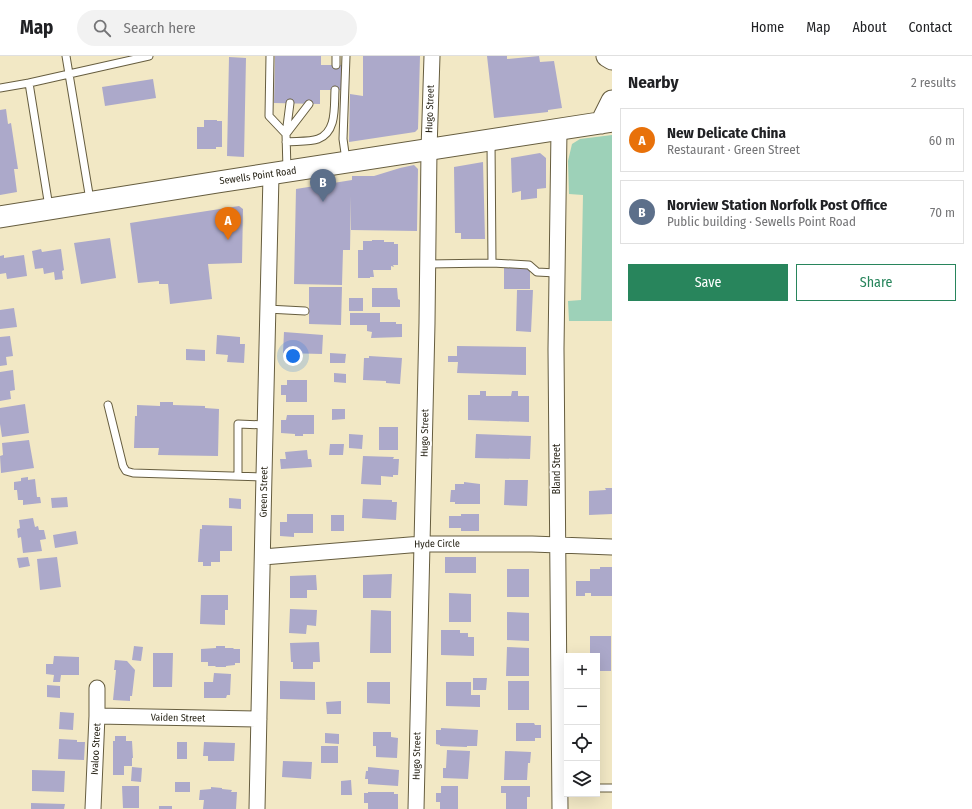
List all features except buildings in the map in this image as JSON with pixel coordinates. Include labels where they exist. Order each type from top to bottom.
[{"type":"main road","points":[[606,122],[612,101]]},
{"type":"main road","name":"Sewells Point Road","points":[[0,217],[606,122]]},
{"type":"street","name":"Hugo Street","points":[[416,809],[432,56]]},
{"type":"street","name":"Bland Street","points":[[559,130],[556,273],[557,545],[564,788],[560,809]]},
{"type":"street","name":"Green Street","points":[[257,809],[265,477],[267,309],[279,173]]},
{"type":"street","name":"Hyde Circle","points":[[263,557],[422,544],[612,547]]},
{"type":"street","name":"Ivaloo Street","points":[[93,809],[98,716],[96,688]]},
{"type":"street","name":"Vaiden Street","points":[[98,716],[259,719]]},
{"type":"lane","points":[[66,56],[90,203]]},
{"type":"lane","points":[[0,88],[29,83],[149,56]]},
{"type":"lane","points":[[270,56],[269,116],[286,134]]},
{"type":"lane","points":[[336,56],[336,65]]},
{"type":"lane","points":[[346,56],[343,139],[346,163]]},
{"type":"lane","points":[[29,83],[50,209]]},
{"type":"lane","points":[[286,142],[317,140],[327,133],[333,123],[335,90]]},
{"type":"lane","points":[[279,173],[286,142],[290,103]]},
{"type":"lane","points":[[286,134],[309,104]]},
{"type":"lane","points":[[491,140],[492,263]]},
{"type":"lane","points":[[428,264],[492,263],[529,265],[537,272],[556,273]]},
{"type":"lane","points":[[267,309],[305,311]]},
{"type":"lane","points":[[108,404],[123,466],[126,471],[133,473],[265,477]]},
{"type":"lane","points":[[238,476],[238,424],[265,425]]},
{"type":"lane","points":[[600,788],[612,788]]},
{"type":"green space","points":[[612,135],[612,321],[569,321],[568,301],[581,300],[583,195],[569,194],[568,161],[572,144],[580,139]]},
{"type":"place","name":"Norview Station Norfolk Post Office","points":[[323,202]]},
{"type":"place","name":"New Delicate China","points":[[228,240]]}]
